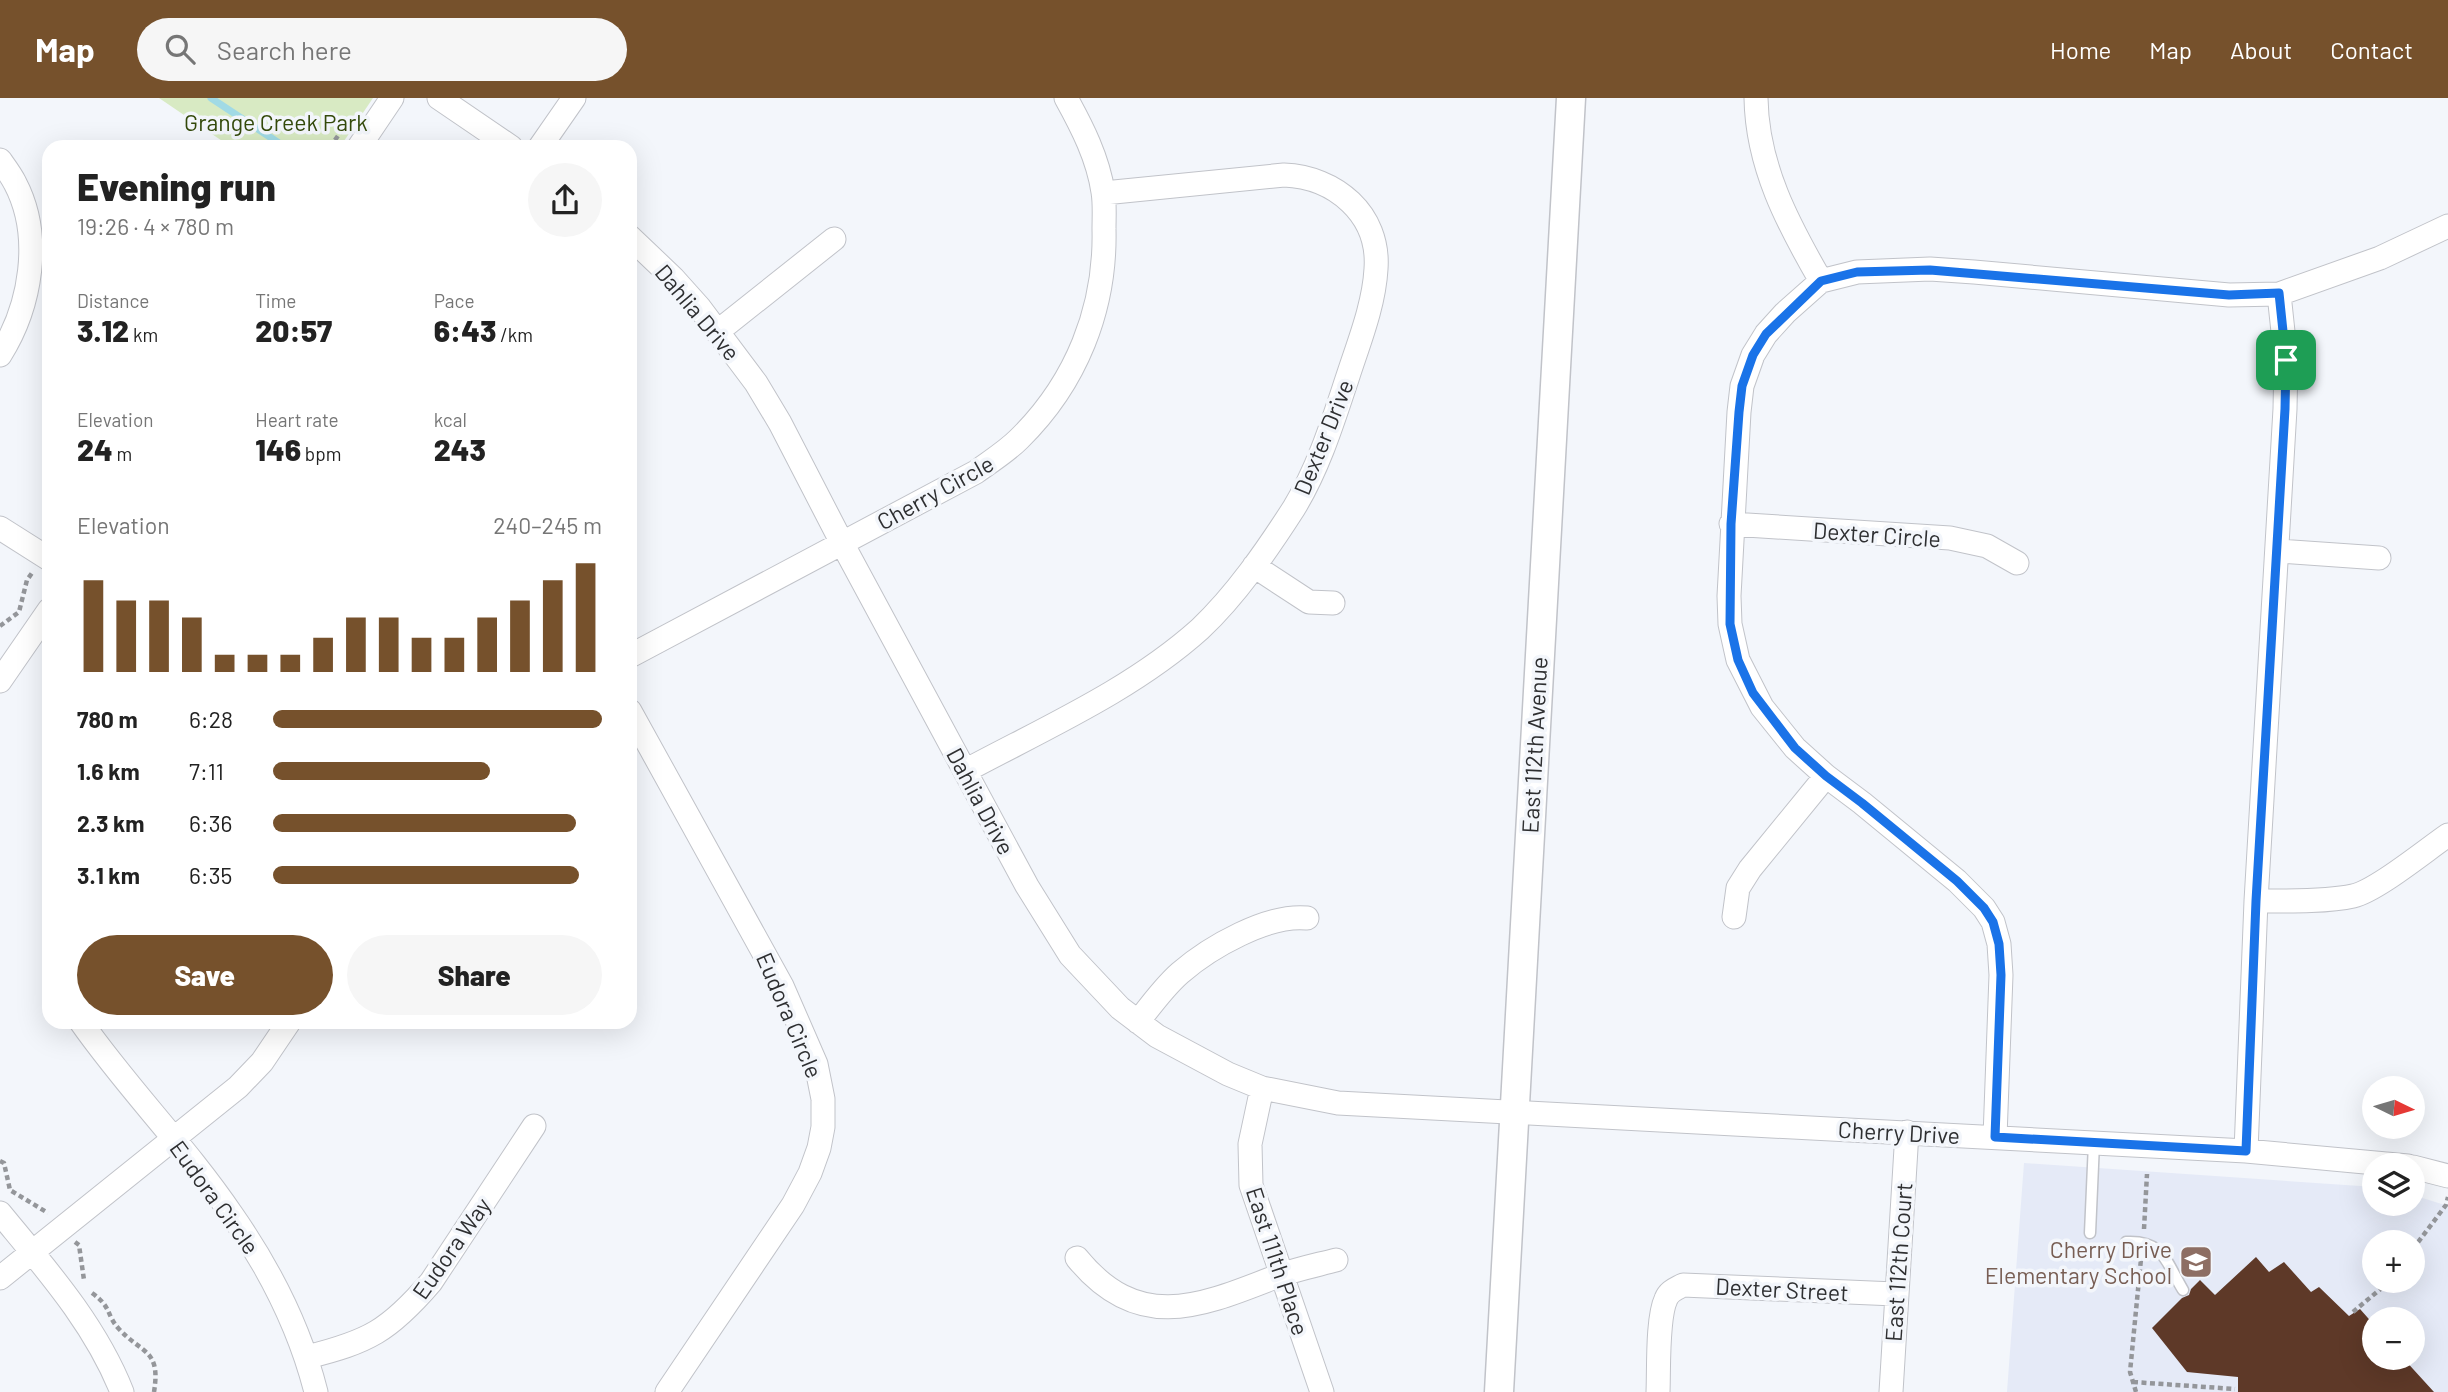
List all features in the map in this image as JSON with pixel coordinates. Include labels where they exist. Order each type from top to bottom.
[{"type":"street","points":[[364,140],[392,98]]},
{"type":"street","points":[[439,98],[501,140]]},
{"type":"street","points":[[545,140],[573,98]]},
{"type":"street","name":"Cherry Circle","points":[[637,652],[976,471],[1020,438],[1050,403],[1073,368],[1096,314],[1105,248],[1104,193],[1091,149],[1066,98]]},
{"type":"street","name":"East 112th Avenue","points":[[1499,1392],[1571,98]]},
{"type":"street","points":[[1756,98],[1756,117],[1769,176],[1796,238],[1821,281]]},
{"type":"street","points":[[0,160],[39,226],[20,318],[0,355]]},
{"type":"street","name":"Dexter Drive","points":[[965,771],[1105,696],[1149,668],[1209,620],[1254,566],[1294,507],[1328,438],[1374,288],[1376,255],[1372,237],[1363,218],[1342,194],[1317,179],[1284,174],[1104,193]]},
{"type":"street","points":[[1995,1137],[2001,975],[1999,944],[1993,922],[1984,908],[1957,881],[1795,748],[1762,707],[1738,660],[1729,610],[1731,524],[1742,386],[1753,355],[1766,334],[1821,281],[1857,272],[1930,270],[2229,295],[2279,293],[2380,258],[2448,226]]},
{"type":"street","points":[[717,332],[834,239]]},
{"type":"street","name":"Dahlia Drive","points":[[637,244],[699,307],[756,383],[780,423],[1027,886],[1070,956],[1095,984],[1157,1036],[1228,1074],[1262,1088],[1338,1103],[1515,1111]]},
{"type":"street","points":[[2246,1151],[2256,901],[2278,551],[2286,360],[2279,293]]},
{"type":"street","name":"Dexter Circle","points":[[1731,524],[1950,538],[1987,546],[2017,563]]},
{"type":"street","points":[[0,528],[42,555]]},
{"type":"street","points":[[2278,551],[2379,558]]},
{"type":"street","points":[[1254,566],[1309,603],[1332,603]]},
{"type":"street","points":[[0,681],[42,620]]},
{"type":"street","name":"Eudora Circle","points":[[637,724],[782,986],[816,1064],[823,1099],[823,1127],[819,1148],[798,1195],[667,1392]]},
{"type":"street","points":[[1734,917],[1738,888],[1750,869],[1826,776]]},
{"type":"street","points":[[2256,901],[2354,896],[2383,881],[2448,835]]},
{"type":"street","points":[[1138,1022],[1168,985],[1196,961],[1258,927],[1283,918],[1307,918]]},
{"type":"street","name":"Eudora Circle","points":[[86,1029],[231,1212],[253,1246],[270,1276],[307,1357],[316,1392]]},
{"type":"street","points":[[0,1278],[239,1087],[262,1062],[284,1029]]},
{"type":"street","name":"East 111th Place","points":[[1262,1088],[1250,1144],[1251,1185],[1322,1392]]},
{"type":"street","name":"Cherry Drive","points":[[1515,1111],[2246,1151],[2362,1162]]},
{"type":"street","name":"Eudora Way","points":[[307,1357],[358,1343],[389,1326],[413,1303],[431,1282],[534,1126]]},
{"type":"street","name":"East 112th Court","points":[[1891,1392],[1907,1132]]},
{"type":"street","name":"Cherry Drive","points":[[2425,1170],[2448,1176]]},
{"type":"street","points":[[0,1213],[81,1314],[96,1337],[122,1392]]},
{"type":"street","points":[[1077,1258],[1085,1269],[1118,1294],[1133,1301],[1162,1308],[1179,1308],[1225,1297],[1282,1275],[1336,1260]]},
{"type":"street","name":"Dexter Street","points":[[1658,1392],[1665,1300],[1671,1291],[1683,1285],[1895,1294]]},
{"type":"lane","points":[[2090,1233],[2094,1143]]},
{"type":"lane","points":[[2126,1242],[2143,1241],[2158,1248],[2183,1290]]},
{"type":"path","points":[[0,626],[19,612],[27,580],[42,563]]},
{"type":"path","points":[[0,1161],[4,1163],[10,1190],[45,1210],[79,1245],[83,1278],[90,1292],[105,1301],[118,1328],[144,1348],[157,1371],[154,1392]]},
{"type":"path","points":[[2136,1392],[2130,1372],[2147,1174]]},
{"type":"path","points":[[2425,1233],[2446,1205],[2448,1196]]},
{"type":"path","points":[[2353,1312],[2376,1293]]},
{"type":"path","points":[[2133,1382],[2235,1389]]},
{"type":"shaded area","name":"Cherry Drive Elementary School","points":[[2024,1163],[2362,1186],[2362,1216],[2425,1216],[2425,1199],[2448,1206],[2448,1392],[2007,1392]]},
{"type":"green space","name":"Grange Creek Park","points":[[159,98],[373,98],[345,140],[221,140]]},
{"type":"building","name":"Cherry Drive Elementary School","points":[[2256,1257],[2269,1272],[2284,1262],[2311,1292],[2319,1287],[2349,1316],[2360,1309],[2362,1311],[2362,1370],[2414,1370],[2434,1392],[2238,1392],[2238,1377],[2187,1372],[2152,1328],[2182,1298],[2189,1295],[2200,1280],[2215,1295]]},
{"type":"waterway","points":[[211,98],[274,140]]},
{"type":"place","name":"Cherry Drive Elementary School","points":[[2196,1262]]},
{"type":"route","points":[[1930,270],[2229,295],[2279,293],[2286,360],[2278,551],[2256,901],[2246,1151],[1995,1137],[2001,975],[1999,944],[1993,922],[1984,908],[1957,881],[1795,748],[1753,693],[1733,644],[1729,596],[1731,524],[1742,386],[1753,355],[1766,334],[1785,313],[1821,281],[1857,272],[1930,270]]}]
